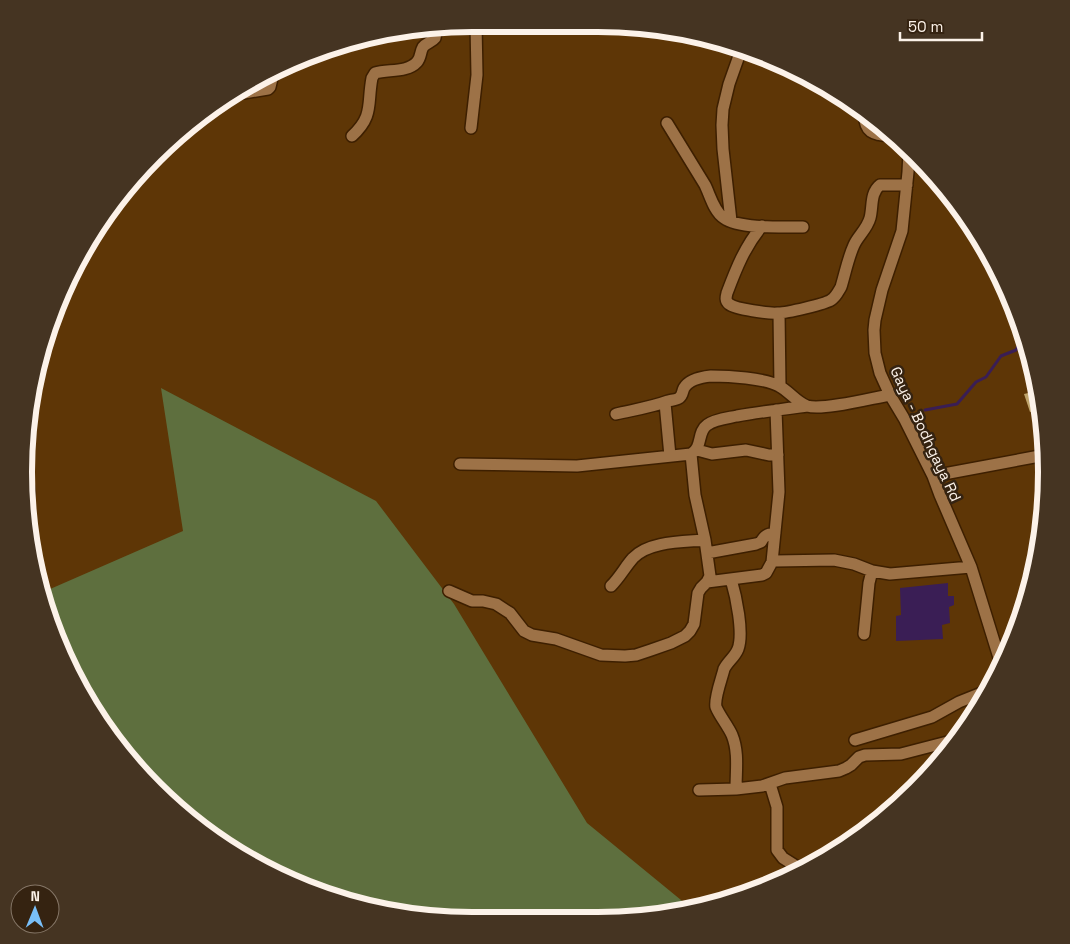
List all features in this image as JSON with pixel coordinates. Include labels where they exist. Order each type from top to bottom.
[{"type":"street","points":[[471,128],[477,75],[476,32]]},
{"type":"street","points":[[352,136],[363,124],[367,116],[372,78],[375,73],[408,68],[416,63],[424,46],[436,38],[436,34]]},
{"type":"street","points":[[730,221],[723,149],[723,109],[739,56]]},
{"type":"street","points":[[251,92],[268,89],[271,81]]},
{"type":"street","points":[[667,122],[719,214],[724,218],[744,224],[803,227]]},
{"type":"street","points":[[864,122],[868,130],[879,134]]},
{"type":"street","name":"Gaya - Bodhgaya Rd","points":[[908,161],[902,231],[877,308],[874,330],[878,365],[890,395],[905,420],[933,476],[971,567],[998,654]]},
{"type":"street","points":[[762,226],[754,235],[741,259],[726,298],[727,302],[730,305],[744,309],[779,314],[824,303],[832,299],[841,287],[855,244],[868,224],[876,188],[880,185],[907,185]]},
{"type":"street","points":[[779,314],[780,386]]},
{"type":"street","points":[[616,414],[665,403],[678,398],[682,396],[687,384],[706,377],[764,381],[780,386],[799,402],[807,406]]},
{"type":"street","points":[[708,582],[710,576],[707,553],[695,495],[694,452],[706,425],[712,422],[776,410],[807,406],[830,406],[890,395]]},
{"type":"street","points":[[665,403],[670,456]]},
{"type":"street","points":[[449,591],[472,600],[496,604],[510,613],[524,631],[532,635],[556,639],[601,655],[636,655],[685,636],[694,624],[700,588],[708,582],[762,576],[766,574],[772,562],[779,492],[776,410]]},
{"type":"street","points":[[460,464],[577,466],[694,452],[712,454],[746,450],[778,455]]},
{"type":"street","points":[[933,476],[1037,457]]},
{"type":"street","points":[[707,553],[756,544],[761,542],[768,534],[775,533]]},
{"type":"street","points":[[611,586],[633,558],[641,551],[666,544],[705,540]]},
{"type":"street","points":[[772,562],[782,560],[834,560],[890,574],[971,567]]},
{"type":"street","points":[[864,634],[872,571]]},
{"type":"street","points":[[731,579],[738,610],[739,644],[738,650],[724,669],[716,706],[735,743],[737,758],[736,789]]},
{"type":"street","points":[[856,740],[932,716],[977,695]]},
{"type":"street","points":[[699,790],[762,786],[785,778],[839,771],[865,755],[901,754],[944,743]]},
{"type":"street","points":[[770,784],[777,807],[777,850],[784,858],[794,865]]},
{"type":"green space","points":[[161,388],[376,501],[454,604],[587,823],[685,903],[627,911],[598,912],[472,912],[415,908],[358,897],[304,878],[252,853],[204,821],[161,783],[123,740],[91,692],[78,666],[66,640],[48,590],[183,531]]},
{"type":"shaded area","points":[[948,583],[948,596],[954,596],[954,605],[949,607],[950,623],[942,625],[943,639],[896,641],[896,616],[901,615],[900,588]]},
{"type":"building","points":[[1030,393],[1033,411],[1030,412],[1024,394]]},
{"type":"waterway","points":[[925,410],[957,404],[976,382],[986,377],[1001,356],[1016,350],[1019,345]]}]
